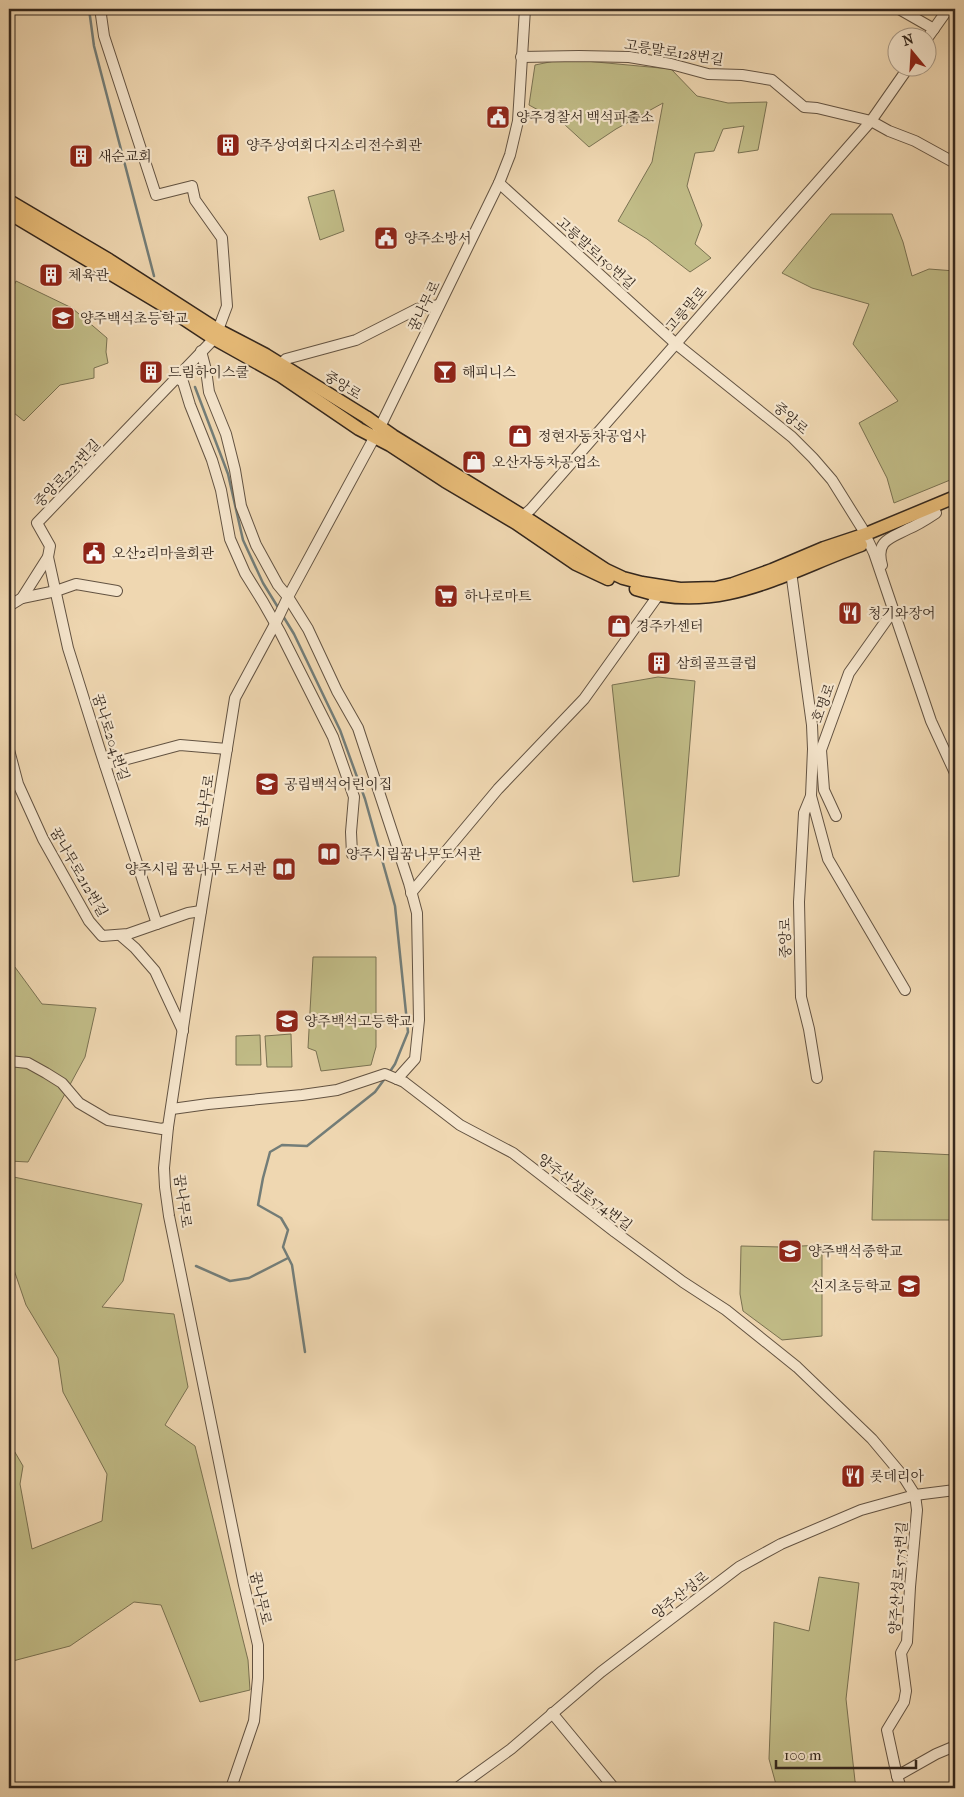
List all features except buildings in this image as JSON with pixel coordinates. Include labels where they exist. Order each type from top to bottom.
[{"type":"main road","name":"중앙로","points":[[9,201],[281,376],[523,516],[606,570],[662,592]]},
{"type":"main road","name":"중앙로","points":[[9,213],[117,272]]},
{"type":"main road","name":"중앙로","points":[[216,334],[281,364],[377,432],[576,564],[628,586],[662,592],[680,589],[716,588],[788,569],[824,548],[867,538],[955,505]]},
{"type":"main road","name":"중앙로","points":[[867,538],[955,497]]},
{"type":"street","points":[[103,9],[101,15],[104,36],[156,195],[192,186],[195,200],[222,238],[227,306],[216,334],[199,353],[206,370],[209,392],[226,434],[241,506],[256,546],[278,585],[288,597],[308,629],[358,728],[417,913],[420,1020],[415,1059],[391,1077],[337,1090],[302,1096],[172,1109]]},
{"type":"street","name":"꿈나무로","points":[[231,1788],[254,1721],[259,1660],[258,1645],[244,1585],[168,1206],[164,1168],[168,1127],[235,698],[377,432],[499,183],[510,155],[518,121],[525,9]]},
{"type":"street","points":[[899,9],[932,28]]},
{"type":"street","points":[[935,28],[948,9]]},
{"type":"street","name":"고릉말로128번길","points":[[521,57],[630,57],[670,64],[708,74],[742,75],[772,80],[804,107],[817,108],[871,121]]},
{"type":"street","name":"고릉말로","points":[[523,516],[871,121],[901,78]]},
{"type":"street","points":[[871,121],[889,131],[915,141],[955,163]]},
{"type":"street","name":"고릉말로150번길","points":[[499,183],[675,343]]},
{"type":"street","points":[[281,364],[286,358],[356,340],[417,308],[439,305]]},
{"type":"street","name":"중앙로","points":[[675,343],[792,437],[813,458],[832,480],[867,538]]},
{"type":"street","name":"중앙로223번길","points":[[48,557],[50,546],[37,524],[199,353]]},
{"type":"street","points":[[177,378],[184,382],[190,405],[212,460],[221,490],[230,539],[244,573],[276,623],[333,737],[354,797],[351,832],[352,854]]},
{"type":"street","points":[[893,608],[881,562],[882,545],[888,538],[919,524],[936,513]]},
{"type":"street","points":[[867,538],[893,608],[931,722],[955,773]]},
{"type":"street","points":[[22,598],[48,557]]},
{"type":"street","name":"꿈나로204번길","points":[[48,557],[68,648],[157,924]]},
{"type":"street","name":"중앙로","points":[[788,569],[811,718],[813,749],[811,796],[828,859],[905,990]]},
{"type":"street","points":[[9,606],[22,598],[56,592],[76,584],[117,591]]},
{"type":"street","points":[[411,894],[498,789],[584,699],[662,592]]},
{"type":"street","name":"호명로","points":[[836,816],[824,790],[821,750],[849,673],[893,608]]},
{"type":"street","points":[[105,765],[180,745],[227,748]]},
{"type":"street","name":"꿈나무로212번길","points":[[9,750],[18,784],[43,839],[89,921],[102,936],[120,935]]},
{"type":"street","name":"중앙로","points":[[811,796],[804,813],[799,902],[801,997],[809,1028],[817,1078]]},
{"type":"street","points":[[120,935],[128,934],[188,913],[201,911]]},
{"type":"street","points":[[120,935],[135,948],[155,971],[183,1031]]},
{"type":"street","points":[[9,1060],[28,1063],[46,1072],[62,1083],[79,1103],[108,1120],[162,1129],[168,1127]]},
{"type":"street","name":"양주산성로574번길","points":[[391,1077],[404,1082],[460,1125],[513,1153],[615,1232],[683,1282],[726,1310],[797,1367],[874,1441],[903,1476],[914,1495]]},
{"type":"street","name":"양주산성로","points":[[457,1788],[511,1749],[601,1672],[739,1566],[781,1544],[877,1505],[914,1495],[955,1490]]},
{"type":"street","name":"양주산성로575번길","points":[[901,1788],[887,1730],[904,1702],[906,1691],[902,1653],[907,1642],[917,1510],[914,1495]]},
{"type":"street","points":[[552,1714],[614,1788]]},
{"type":"street","points":[[897,1776],[936,1754],[955,1746]]},
{"type":"shaded area","points":[[564,59],[671,69],[697,96],[728,103],[767,102],[758,150],[738,153],[744,126],[723,129],[714,151],[695,153],[687,186],[702,225],[695,244],[711,258],[690,272],[647,239],[618,221],[652,162],[663,103],[616,129],[589,147],[564,124],[529,105],[535,65]]},
{"type":"shaded area","points":[[334,190],[344,231],[320,240],[308,197]]},
{"type":"shaded area","points":[[831,214],[892,214],[903,242],[912,276],[929,269],[955,271],[955,478],[894,503],[887,478],[859,423],[898,401],[853,344],[869,304],[812,288],[782,273]]},
{"type":"shaded area","points":[[16,281],[72,308],[107,338],[106,352],[108,363],[94,368],[94,378],[60,385],[24,421],[9,409],[9,296]]},
{"type":"shaded area","points":[[658,677],[695,681],[679,876],[633,882],[612,685]]},
{"type":"shaded area","points":[[313,957],[376,957],[376,1047],[371,1065],[321,1071],[316,1051],[308,1048]]},
{"type":"shaded area","points":[[9,959],[42,1004],[96,1008],[85,1057],[28,1162],[9,1161]]},
{"type":"shaded area","points":[[291,1034],[292,1067],[267,1067],[265,1036]]},
{"type":"shaded area","points":[[260,1035],[261,1065],[236,1065],[236,1036]]},
{"type":"shaded area","points":[[874,1151],[955,1155],[955,1220],[872,1220]]},
{"type":"shaded area","points":[[9,1176],[142,1204],[123,1281],[102,1307],[174,1314],[188,1387],[165,1425],[195,1446],[248,1660],[250,1690],[200,1702],[161,1605],[134,1602],[70,1646],[9,1662],[9,1442],[23,1466],[20,1484],[32,1549],[102,1521],[107,1474],[63,1392],[58,1358],[26,1305],[13,1267],[9,1264]]},
{"type":"shaded area","points":[[822,1245],[822,1336],[782,1340],[743,1311],[740,1294],[741,1246]]},
{"type":"shaded area","points":[[819,1577],[859,1583],[846,1699],[857,1788],[777,1788],[769,1759],[774,1622],[809,1631]]},
{"type":"waterway","points":[[89,9],[94,46],[154,276]]},
{"type":"waterway","points":[[195,387],[228,474],[243,540],[263,583],[279,609]]},
{"type":"waterway","points":[[283,616],[294,634],[340,730],[365,799],[395,906],[408,1032],[395,1064],[389,1073]]},
{"type":"waterway","points":[[305,1352],[292,1265],[283,1247],[288,1230],[281,1218],[258,1205],[270,1152],[282,1145],[307,1146],[375,1092],[386,1077]]},
{"type":"waterway","points":[[196,1266],[230,1281],[249,1278],[288,1258]]},
{"type":"place","name":"양주경찰서 백석파출소","points":[[498,117]]},
{"type":"place","name":"양주상여회다지소리전수회관","points":[[228,145]]},
{"type":"place","name":"새순교회","points":[[81,156]]},
{"type":"place","name":"양주소방서","points":[[386,238]]},
{"type":"place","name":"체육관","points":[[51,275]]},
{"type":"place","name":"양주백석초등학교","points":[[63,318]]},
{"type":"place","name":"드림하이스쿨","points":[[151,372]]},
{"type":"place","name":"해피니스","points":[[445,372]]},
{"type":"place","name":"정현자동차공업사","points":[[520,436]]},
{"type":"place","name":"오산자동차공업소","points":[[474,462]]},
{"type":"place","name":"오산2리마을회관","points":[[94,553]]},
{"type":"place","name":"하나로마트","points":[[446,596]]},
{"type":"place","name":"청기와장어","points":[[850,613]]},
{"type":"place","name":"경주카센터","points":[[619,626]]},
{"type":"place","name":"삼희골프클럽","points":[[659,663]]},
{"type":"place","name":"공립백석어린이집","points":[[267,784]]},
{"type":"place","name":"양주시립꿈나무도서관","points":[[329,854]]},
{"type":"place","name":"양주시립 꿈나무 도서관","points":[[284,869]]},
{"type":"place","name":"양주백석고등학교","points":[[287,1021]]},
{"type":"place","name":"양주백석중학교","points":[[790,1251]]},
{"type":"place","name":"신지초등학교","points":[[909,1286]]},
{"type":"place","name":"롯데리아","points":[[853,1476]]}]
